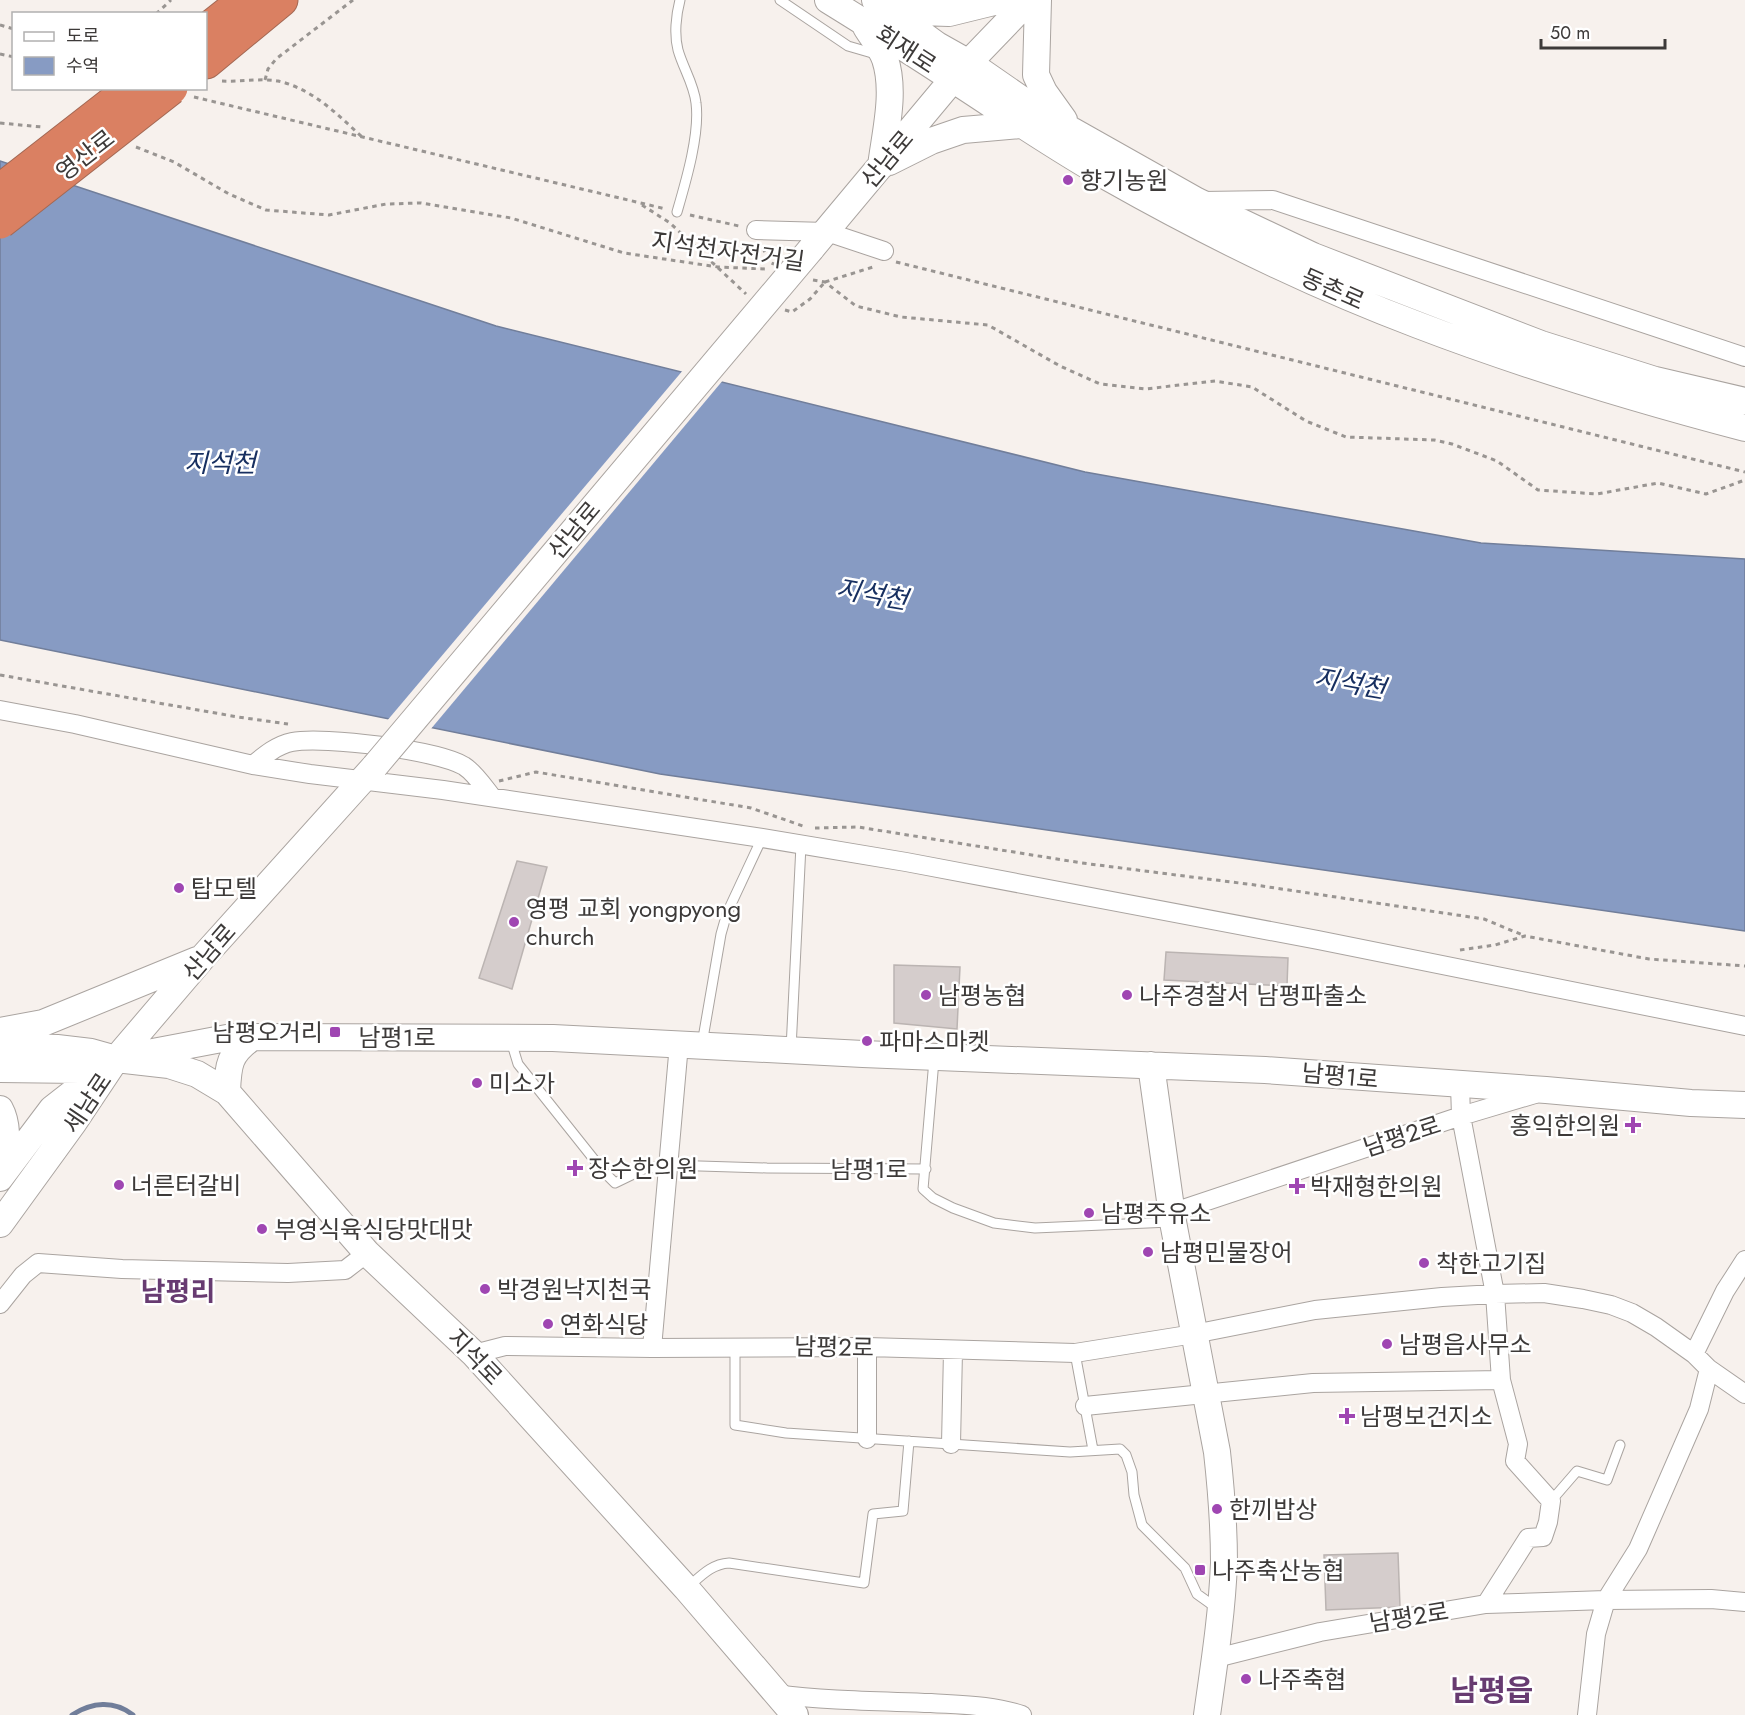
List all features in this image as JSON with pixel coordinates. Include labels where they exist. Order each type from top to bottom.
[{"type":"highway","points":[[208,58],[245,0]]},
{"type":"highway","points":[[208,58],[281,0]]},
{"type":"highway","name":"영산로","points":[[0,191],[129,90]]},
{"type":"highway","name":"영산로","points":[[0,222],[178,92]]},
{"type":"main road","name":"회재로","points":[[828,0],[876,11],[961,71]]},
{"type":"main road","points":[[881,166],[889,101],[889,74],[876,11],[949,13],[1002,0]]},
{"type":"main road","name":"산남로","points":[[116,1059],[203,957],[369,773],[961,71],[1029,0]]},
{"type":"main road","points":[[1038,0],[1036,75],[1044,92],[1071,130]]},
{"type":"main road","name":"동촌로","points":[[961,71],[1021,125],[1108,178],[1215,235],[1329,289],[1418,326],[1533,366],[1649,403],[1745,428]]},
{"type":"main road","name":"동촌로","points":[[961,71],[1021,99],[1197,201],[1313,256],[1541,344],[1655,380],[1745,401]]},
{"type":"main road","points":[[881,166],[931,141],[963,130],[1021,125]]},
{"type":"main road","points":[[0,1031],[43,1023],[203,957]]},
{"type":"main road","name":"남평1로","points":[[116,1059],[232,1036],[510,1038],[1265,1070],[1546,1090],[1691,1104],[1745,1105]]},
{"type":"main road","points":[[226,1092],[230,1059],[239,1046],[253,1037]]},
{"type":"main road","points":[[0,1046],[57,1048],[91,1052],[116,1059]]},
{"type":"main road","points":[[0,1069],[80,1070],[116,1059]]},
{"type":"main road","name":"지석로","points":[[116,1059],[169,1065],[197,1074],[226,1092],[367,1253],[474,1354],[686,1588],[795,1715]]},
{"type":"main road","name":"세남로","points":[[2,1175],[52,1109],[116,1059]]},
{"type":"main road","name":"세남로","points":[[0,1224],[74,1122],[116,1059]]},
{"type":"main road","points":[[1151,1065],[1172,1218],[1217,1452],[1220,1486],[1224,1560],[1216,1658],[1207,1715]]},
{"type":"main road","points":[[0,1109],[3,1114],[6,1136],[2,1175]]},
{"type":"street","points":[[1197,201],[1273,200],[1745,357]]},
{"type":"street","points":[[756,230],[888,256]]},
{"type":"street","points":[[0,710],[75,724],[253,765],[369,773],[762,838],[803,836],[941,869],[1418,960],[1745,1026]]},
{"type":"street","points":[[253,765],[269,752],[291,742],[311,740],[359,743],[430,754],[453,761],[465,767],[487,791]]},
{"type":"street","points":[[652,1348],[668,1165],[690,1045]]},
{"type":"street","points":[[1460,1085],[1461,1116]]},
{"type":"street","name":"남평2로","points":[[1172,1218],[1461,1116],[1546,1090]]},
{"type":"street","name":"남평2로","points":[[1461,1116],[1495,1294],[1501,1380],[1518,1444],[1515,1461],[1551,1501]]},
{"type":"street","points":[[0,1304],[23,1275],[38,1263],[122,1269],[288,1273],[345,1270],[367,1253]]},
{"type":"street","points":[[1694,1354],[1725,1291],[1745,1260]]},
{"type":"street","name":"남평2로","points":[[474,1354],[505,1346],[867,1347],[1075,1353],[1194,1334],[1315,1310],[1495,1294],[1544,1293],[1611,1305],[1632,1313],[1656,1326],[1694,1354],[1709,1369],[1745,1394]]},
{"type":"street","points":[[867,1347],[867,1439]]},
{"type":"street","points":[[951,1444],[953,1351]]},
{"type":"street","points":[[1587,1715],[1596,1634],[1606,1600],[1638,1549],[1699,1408],[1709,1369]]},
{"type":"street","points":[[1085,1406],[1313,1383],[1501,1380]]},
{"type":"street","points":[[1486,1604],[1528,1538],[1543,1537],[1551,1501]]},
{"type":"street","name":"남평2로","points":[[1216,1658],[1320,1632],[1486,1604],[1711,1599],[1745,1602]]},
{"type":"street","points":[[775,1694],[860,1704],[968,1705],[1006,1709],[1022,1715]]},
{"type":"lane","points":[[677,212],[695,132],[696,105],[694,92],[676,39],[680,0]]},
{"type":"lane","points":[[780,0],[848,46],[885,57]]},
{"type":"lane","points":[[791,1050],[803,836]]},
{"type":"lane","points":[[690,1045],[727,913],[762,838]]},
{"type":"lane","name":"남평1로","points":[[510,1038],[518,1064],[615,1183],[644,1169],[668,1165],[926,1169]]},
{"type":"lane","name":"남평1로","points":[[934,1056],[924,1189],[933,1198],[994,1223],[1035,1227],[1172,1218]]},
{"type":"lane","points":[[735,1347],[735,1425],[786,1432],[909,1442],[1070,1452],[1120,1449],[1126,1455],[1132,1472],[1134,1495],[1142,1525],[1185,1568],[1197,1594],[1220,1611]]},
{"type":"lane","points":[[1075,1353],[1093,1450]]},
{"type":"lane","points":[[686,1588],[711,1568],[729,1563],[864,1583],[873,1514],[903,1511],[909,1442]]},
{"type":"lane","points":[[1551,1501],[1577,1471],[1608,1480],[1620,1445]]},
{"type":"path","points":[[158,12],[171,0]]},
{"type":"path","points":[[264,81],[268,69],[276,59],[353,0]]},
{"type":"path","points":[[208,58],[242,82],[277,81],[305,91],[326,103],[363,138]]},
{"type":"path","points":[[178,92],[756,230],[769,262],[780,266]]},
{"type":"path","points":[[0,123],[42,127]]},
{"type":"path","name":"지석천자전거길","points":[[134,146],[174,162],[229,194],[266,210],[329,215],[386,204],[421,202],[511,218],[624,253],[718,267],[774,271]]},
{"type":"path","points":[[639,203],[670,223],[748,296]]},
{"type":"path","points":[[781,308],[792,312],[810,299],[825,282],[888,256],[1745,472]]},
{"type":"path","name":"지석천자전거길","points":[[804,278],[825,282],[856,306],[901,317],[988,325],[1060,366],[1100,384],[1145,389],[1215,381],[1251,387],[1306,421],[1346,437],[1434,440],[1452,444],[1497,461],[1538,490],[1597,494],[1658,483],[1706,494],[1745,480]]},
{"type":"path","points":[[813,278],[825,282]]},
{"type":"path","points":[[0,675],[226,716],[291,724]]},
{"type":"path","points":[[487,791],[536,772],[751,808],[803,836]]},
{"type":"path","points":[[813,828],[858,827],[1082,863],[1255,885],[1484,919],[1525,936],[1649,959],[1745,966]]},
{"type":"path","points":[[1418,960],[1429,955],[1496,945],[1525,936]]},
{"type":"water","name":"지석천","points":[[0,161],[496,326],[1085,472],[1481,543],[1745,559],[1745,931],[660,774],[0,640]]},
{"type":"pier","points":[[684,369],[724,379],[430,730],[386,722]]},
{"type":"building","name":"영평 교회 yongpyong church","points":[[517,861],[547,867],[512,989],[479,978]]},
{"type":"building","points":[[1166,952],[1288,958],[1287,986],[1164,980]]},
{"type":"building","name":"남평농협","points":[[894,965],[960,967],[957,1029],[894,1023]]},
{"type":"building","points":[[1398,1553],[1400,1607],[1326,1610],[1324,1555]]},
{"type":"waterway","points":[[72,1715],[87,1707],[103,1704],[118,1707],[133,1715]]},
{"type":"place","name":"향기농원","points":[[1068,180]]},
{"type":"place","name":"탑모텔","points":[[179,888]]},
{"type":"place","name":"영평 교회 yongpyong church","points":[[514,922]]},
{"type":"place","name":"남평농협","points":[[926,995]]},
{"type":"place","name":"나주경찰서 남평파출소","points":[[1127,995]]},
{"type":"place","name":"남평오거리","points":[[335,1032]]},
{"type":"place","name":"파마스마켓","points":[[867,1041]]},
{"type":"place","name":"미소가","points":[[477,1083]]},
{"type":"place","name":"홍익한의원","points":[[1633,1125]]},
{"type":"place","name":"장수한의원","points":[[575,1168]]},
{"type":"place","name":"너른터갈비","points":[[119,1185]]},
{"type":"place","name":"박재형한의원","points":[[1297,1186]]},
{"type":"place","name":"남평주유소","points":[[1089,1213]]},
{"type":"place","name":"부영식육식당맛대맛","points":[[262,1229]]},
{"type":"place","name":"남평민물장어","points":[[1148,1252]]},
{"type":"place","name":"착한고기집","points":[[1424,1263]]},
{"type":"place","name":"박경원낙지천국","points":[[485,1289]]},
{"type":"place","name":"연화식당","points":[[548,1324]]},
{"type":"place","name":"남평읍사무소","points":[[1387,1344]]},
{"type":"place","name":"남평보건지소","points":[[1347,1416]]},
{"type":"place","name":"한끼밥상","points":[[1217,1509]]},
{"type":"place","name":"나주축산농협","points":[[1200,1570]]},
{"type":"place","name":"나주축협","points":[[1246,1679]]},
{"type":"district","name":"남평리","points":[[178,1291]]},
{"type":"district","name":"남평읍","points":[[1492,1690]]}]
